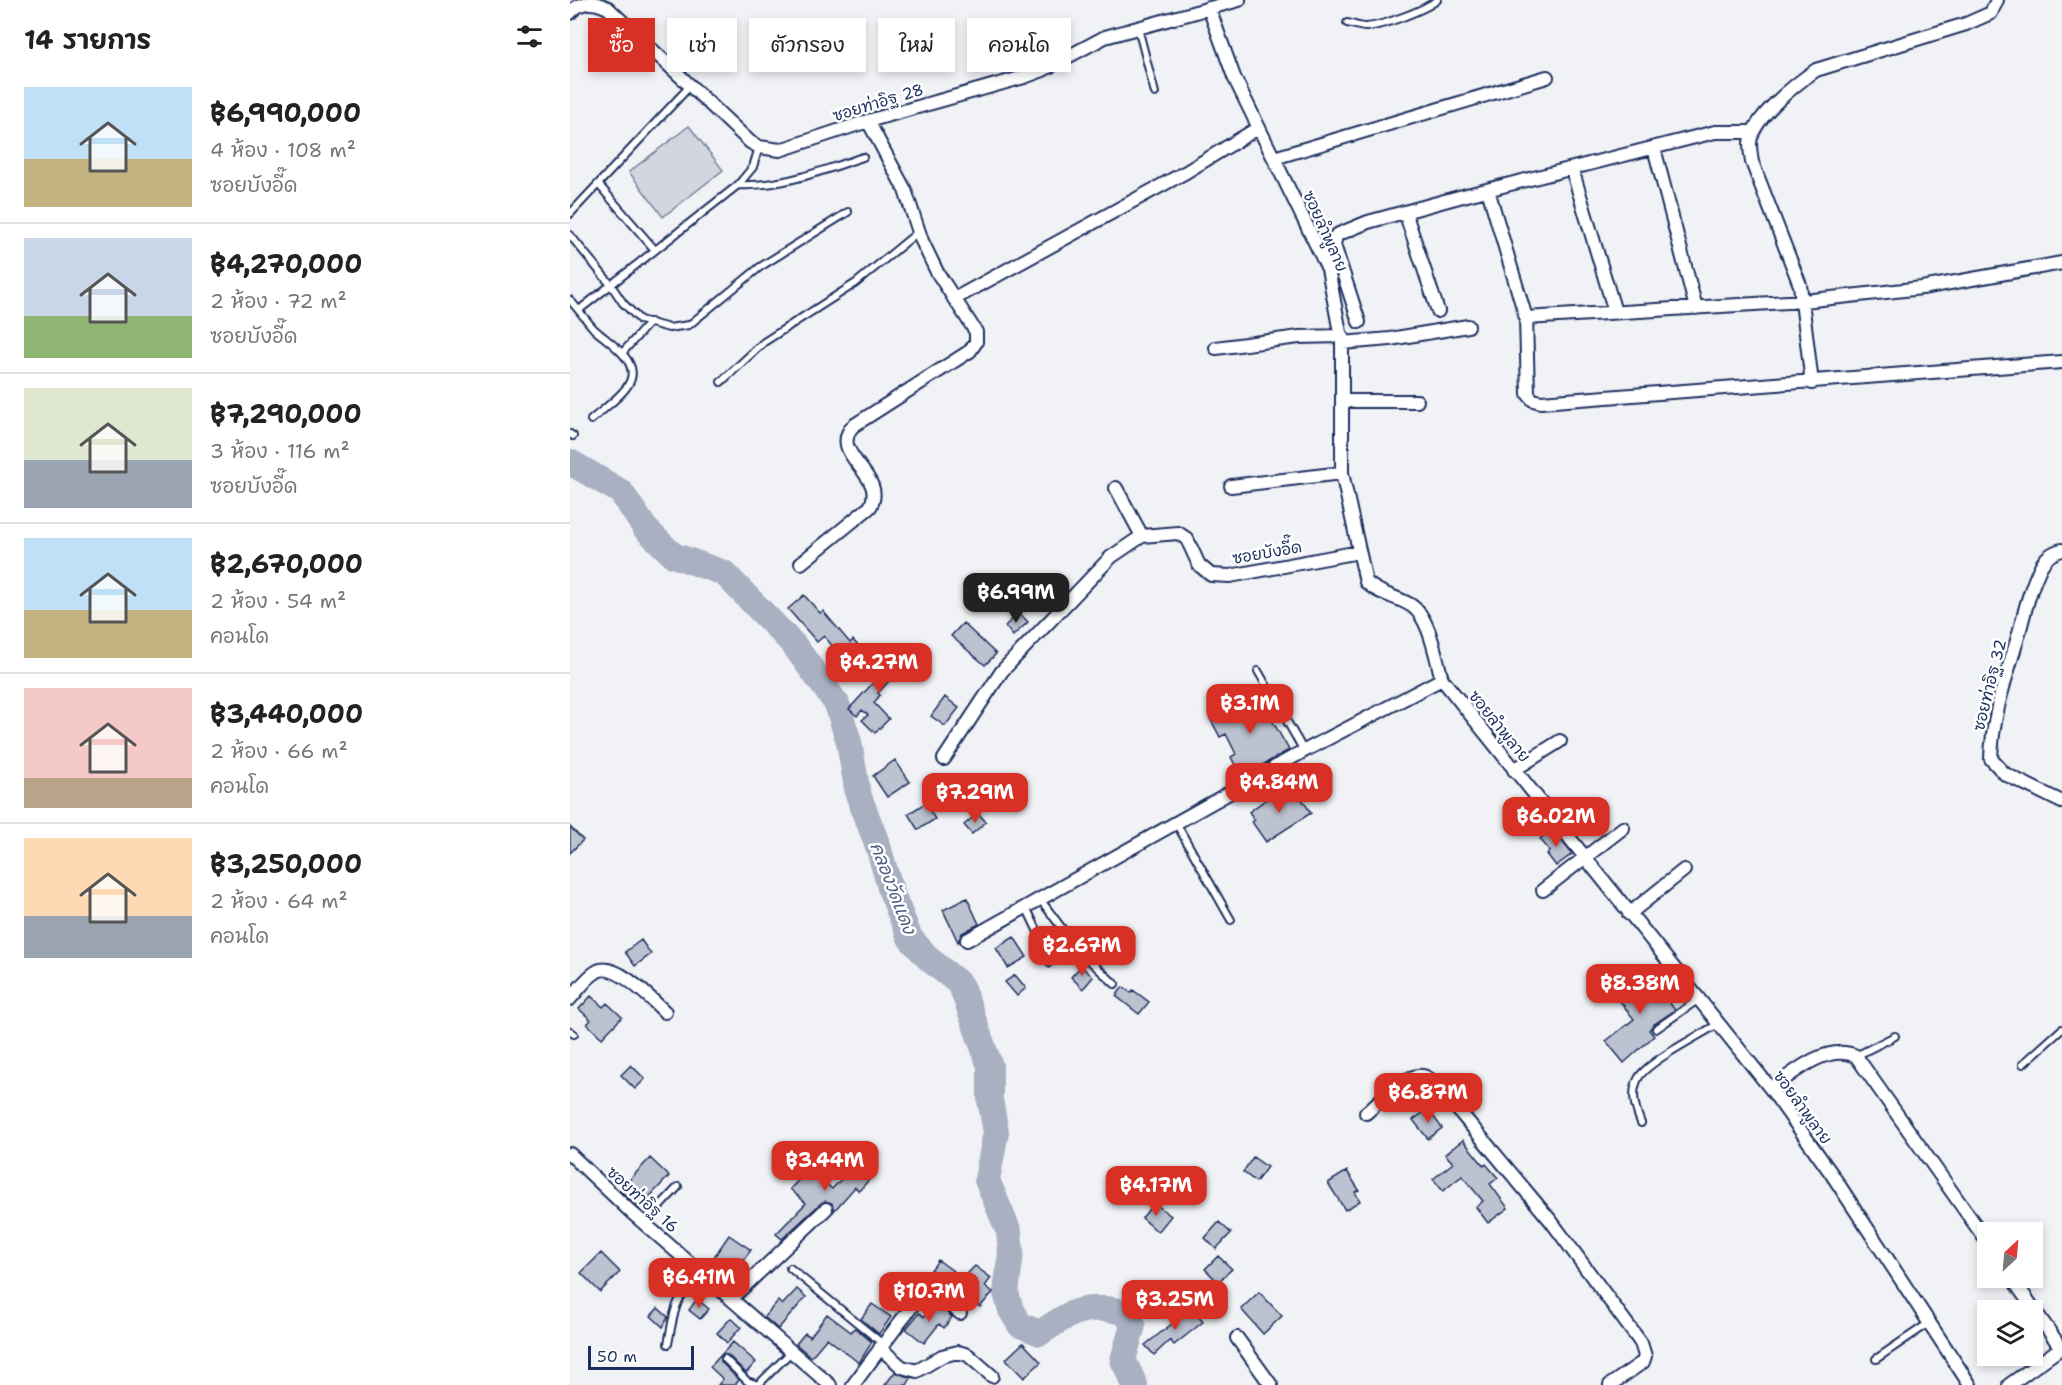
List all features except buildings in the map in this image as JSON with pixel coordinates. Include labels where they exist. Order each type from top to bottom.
[{"type":"street","name":"ซอยท่าอิฐ 28","points":[[759,147],[780,150],[868,121],[1024,77],[1043,70],[1088,44],[1239,0]]},
{"type":"street","points":[[1812,382],[1804,301],[1800,285],[1752,162],[1750,142],[1754,132],[1774,106],[1816,70],[1966,24],[1991,13],[1997,0]]},
{"type":"street","points":[[570,13],[574,8],[586,2],[597,1],[608,8],[628,24],[735,128],[759,147]]},
{"type":"street","name":"ซอยลำพูลาย","points":[[1209,8],[1234,77],[1328,270],[1342,339],[1342,473],[1366,582],[1373,590],[1412,606],[1419,613],[1426,624],[1442,679],[1771,1089],[1831,1173],[1971,1385]]},
{"type":"street","points":[[1274,158],[1547,77]]},
{"type":"street","points":[[801,563],[870,507],[875,498],[874,489],[845,444],[846,434],[853,426],[970,351],[976,342],[976,332],[937,272],[919,232],[905,190],[868,121]]},
{"type":"street","points":[[954,299],[1186,172],[1258,128]]},
{"type":"street","points":[[1359,322],[1334,245],[1336,236],[1368,222],[1715,132],[1754,132]]},
{"type":"street","points":[[1654,148],[1696,308]]},
{"type":"street","points":[[1572,169],[1615,312]]},
{"type":"street","points":[[1488,190],[1526,318],[1528,394],[1533,400],[1541,402],[2062,362]]},
{"type":"street","points":[[1405,212],[1438,311]]},
{"type":"street","points":[[1526,318],[1804,301],[1922,288],[2062,263]]},
{"type":"street","points":[[1216,348],[1299,337],[1390,339],[1432,330],[1468,326]]},
{"type":"street","points":[[1342,401],[1417,401]]},
{"type":"street","points":[[1231,486],[1342,473]]},
{"type":"street","points":[[1116,488],[1142,536]]},
{"type":"street","name":"ซอยบังอี๊ด","points":[[944,759],[1002,671],[1111,557],[1142,536],[1178,533],[1187,539],[1199,565],[1212,575],[1230,576],[1359,552]]},
{"type":"street","name":"ซอยท่าอิฐ 32","points":[[2062,550],[2053,552],[2042,565],[2028,603],[1996,710],[1991,737],[1991,759],[2005,774],[2062,802]]},
{"type":"street","points":[[967,940],[1304,751],[1442,679]]},
{"type":"street","points":[[1514,770],[1560,741]]},
{"type":"street","points":[[1543,890],[1586,859],[1623,828]]},
{"type":"street","points":[[1629,914],[1684,870]]},
{"type":"street","points":[[570,999],[597,971],[603,969],[624,976],[665,1012]]},
{"type":"street","points":[[1771,1089],[1793,1072],[1828,1055],[1841,1051],[1856,1056],[1977,1227]]},
{"type":"street","points":[[1366,1113],[1406,1079],[1416,1075],[1425,1076],[1444,1093],[1551,1221],[1641,1343],[1645,1356],[1643,1362],[1610,1385]]},
{"type":"street","name":"ซอยท่าอิฐ 16","points":[[570,1154],[644,1223],[830,1385]]},
{"type":"street","points":[[731,1299],[826,1209]]},
{"type":"street","points":[[2009,1385],[2061,1348],[2019,1288]]},
{"type":"street","points":[[853,1385],[921,1294],[928,1292],[937,1295],[960,1313]]},
{"type":"street","points":[[1238,1338],[1271,1385]]},
{"type":"street","points":[[881,1346],[902,1367],[916,1371],[951,1353],[968,1355],[992,1376]]},
{"type":"lane","points":[[1347,23],[1363,27],[1373,26],[1428,7],[1437,0]]},
{"type":"lane","points":[[1138,28],[1155,93]]},
{"type":"lane","points":[[570,214],[691,86]]},
{"type":"lane","points":[[579,310],[738,185],[753,167],[759,147]]},
{"type":"lane","points":[[738,185],[762,186],[802,177],[862,157]]},
{"type":"lane","points":[[598,185],[655,250]]},
{"type":"lane","points":[[570,235],[623,303],[640,320],[669,328],[689,325],[760,267],[848,212]]},
{"type":"lane","points":[[721,382],[765,342],[856,283],[919,232]]},
{"type":"lane","points":[[570,300],[594,328],[623,352],[631,367],[631,379],[626,388],[591,420]]},
{"type":"lane","points":[[623,352],[650,322]]},
{"type":"lane","points":[[1258,671],[1304,751]]},
{"type":"lane","points":[[1176,823],[1231,920]]},
{"type":"lane","points":[[1040,899],[1079,951],[1115,984]]},
{"type":"lane","points":[[1026,907],[1039,934],[1036,947]]},
{"type":"lane","points":[[1656,1029],[1699,999]]},
{"type":"lane","points":[[1641,1123],[1634,1106],[1634,1095],[1640,1076],[1651,1066],[1719,1023]]},
{"type":"lane","points":[[2023,1064],[2062,1029]]},
{"type":"lane","points":[[1856,1056],[1895,1036]]},
{"type":"lane","points":[[644,1223],[678,1186]]},
{"type":"lane","points":[[790,1268],[881,1346]]},
{"type":"lane","points":[[668,1344],[674,1310],[679,1297],[684,1289],[703,1274]]},
{"type":"lane","points":[[1876,1359],[1929,1323]]},
{"type":"lane","points":[[725,1359],[747,1381],[758,1385],[792,1351]]},
{"type":"shaded area","points":[[689,126],[723,170],[663,217],[629,172]]},
{"type":"waterway","name":"คลองวัดแดง","points":[[570,462],[621,492],[645,528],[673,555],[724,573],[794,645],[837,704],[849,742],[858,794],[878,846],[891,891],[910,938],[929,959],[961,985],[990,1066],[990,1100],[996,1132],[987,1180],[1009,1232],[1011,1252],[1006,1293],[1011,1310],[1020,1325],[1040,1333],[1080,1311],[1099,1309],[1125,1312],[1133,1325],[1123,1360],[1135,1385]]}]
